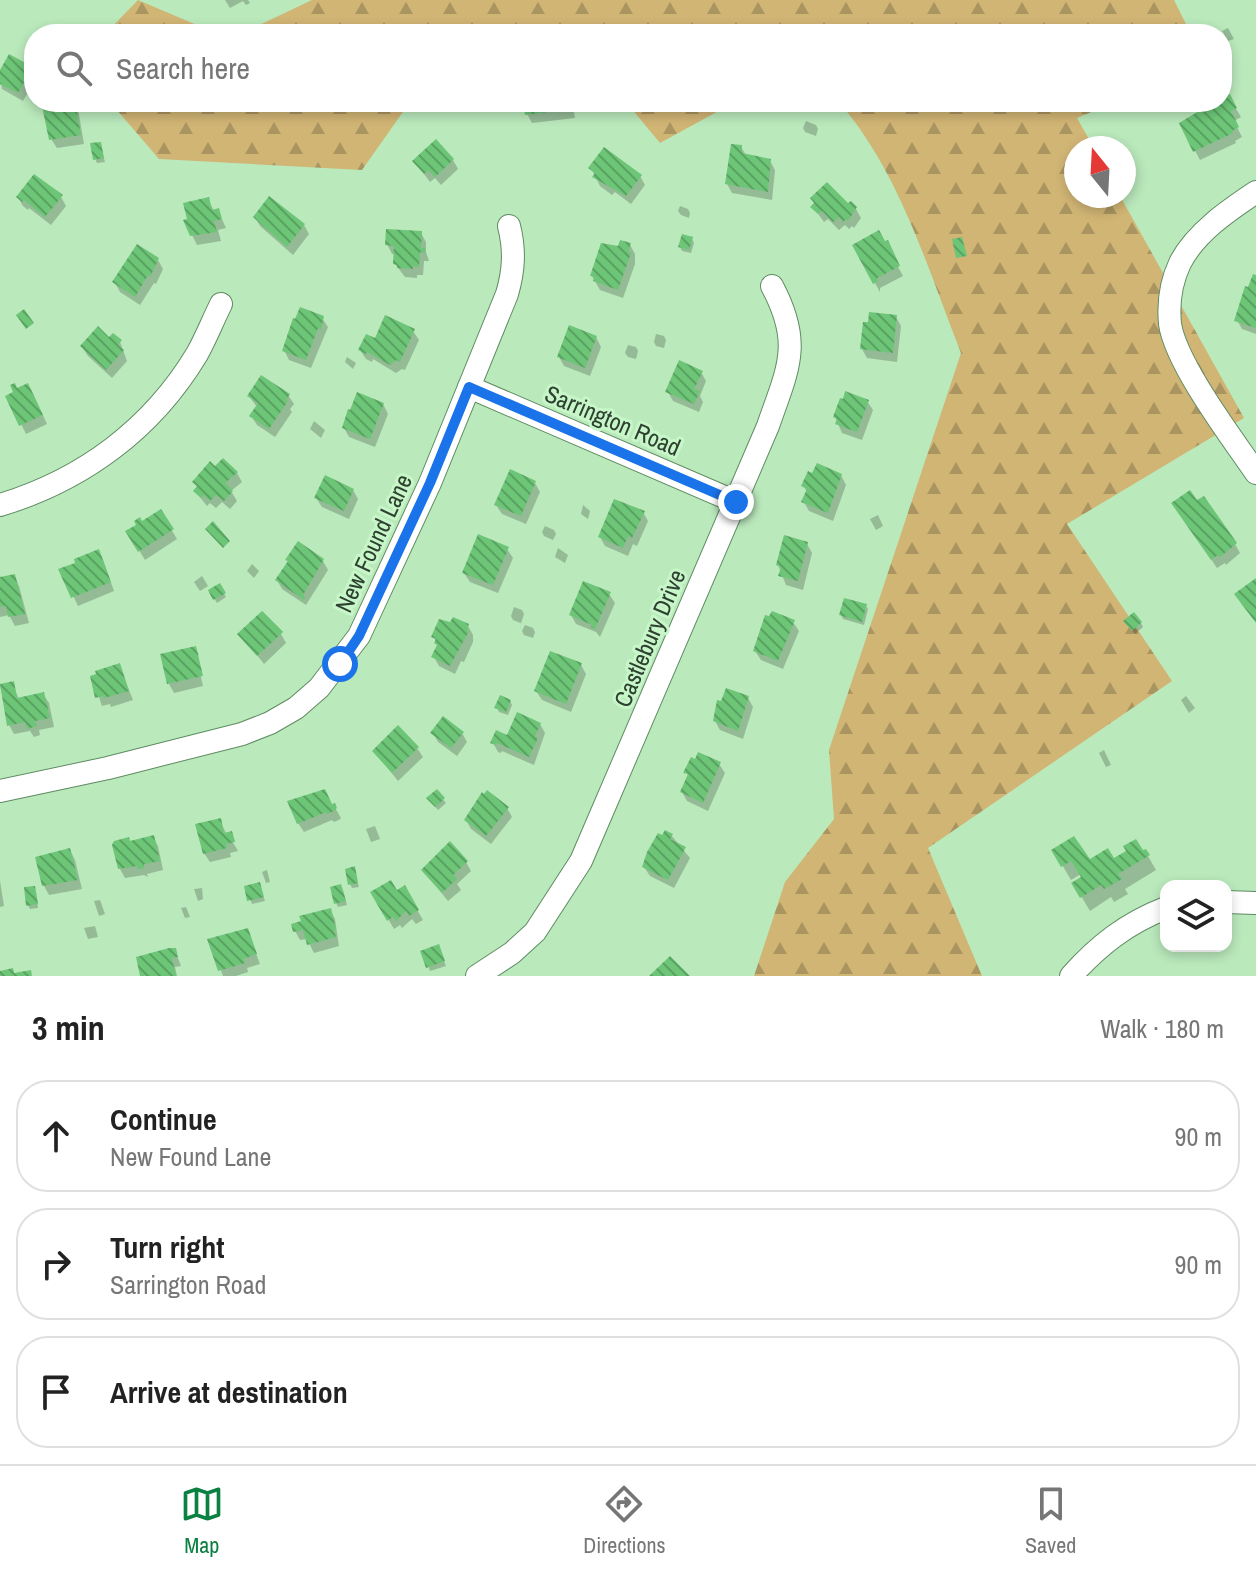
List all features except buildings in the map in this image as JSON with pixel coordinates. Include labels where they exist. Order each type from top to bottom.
[{"type":"street","points":[[1256,192],[1195,242],[1181,261],[1172,283],[1169,302],[1177,348],[1216,415],[1256,473]]},
{"type":"street","name":"New Found Lane","points":[[0,791],[242,734],[296,708],[319,688],[359,636],[430,483],[507,294],[513,272],[514,244],[509,226]]},
{"type":"street","name":"Castlebury Drive","points":[[477,976],[512,953],[535,932],[581,861],[736,502],[768,426],[790,362],[791,339],[785,311],[772,286]]},
{"type":"street","points":[[0,505],[28,497],[64,480],[103,457],[138,429],[197,353],[221,304]]},
{"type":"street","name":"Sarrington Road","points":[[469,387],[736,502]]},
{"type":"street","points":[[1232,902],[1256,903]]},
{"type":"street","points":[[1071,976],[1115,934],[1140,918],[1160,910]]},
{"type":"green space","points":[[138,0],[194,24],[115,24]]},
{"type":"green space","points":[[312,0],[1174,0],[1186,24],[261,24]]},
{"type":"green space","points":[[119,112],[403,112],[362,170],[159,159]]},
{"type":"green space","points":[[634,112],[717,112],[660,143]]},
{"type":"green space","points":[[846,112],[1091,112],[1077,118],[1087,136],[1064,136],[1064,208],[1127,208],[1244,418],[1067,524],[1172,681],[928,848],[982,976],[754,976],[785,882],[834,819],[829,750],[961,353],[924,255],[879,159]]},
{"type":"route","points":[[340,664],[359,636],[430,483],[469,387],[736,502]]}]
